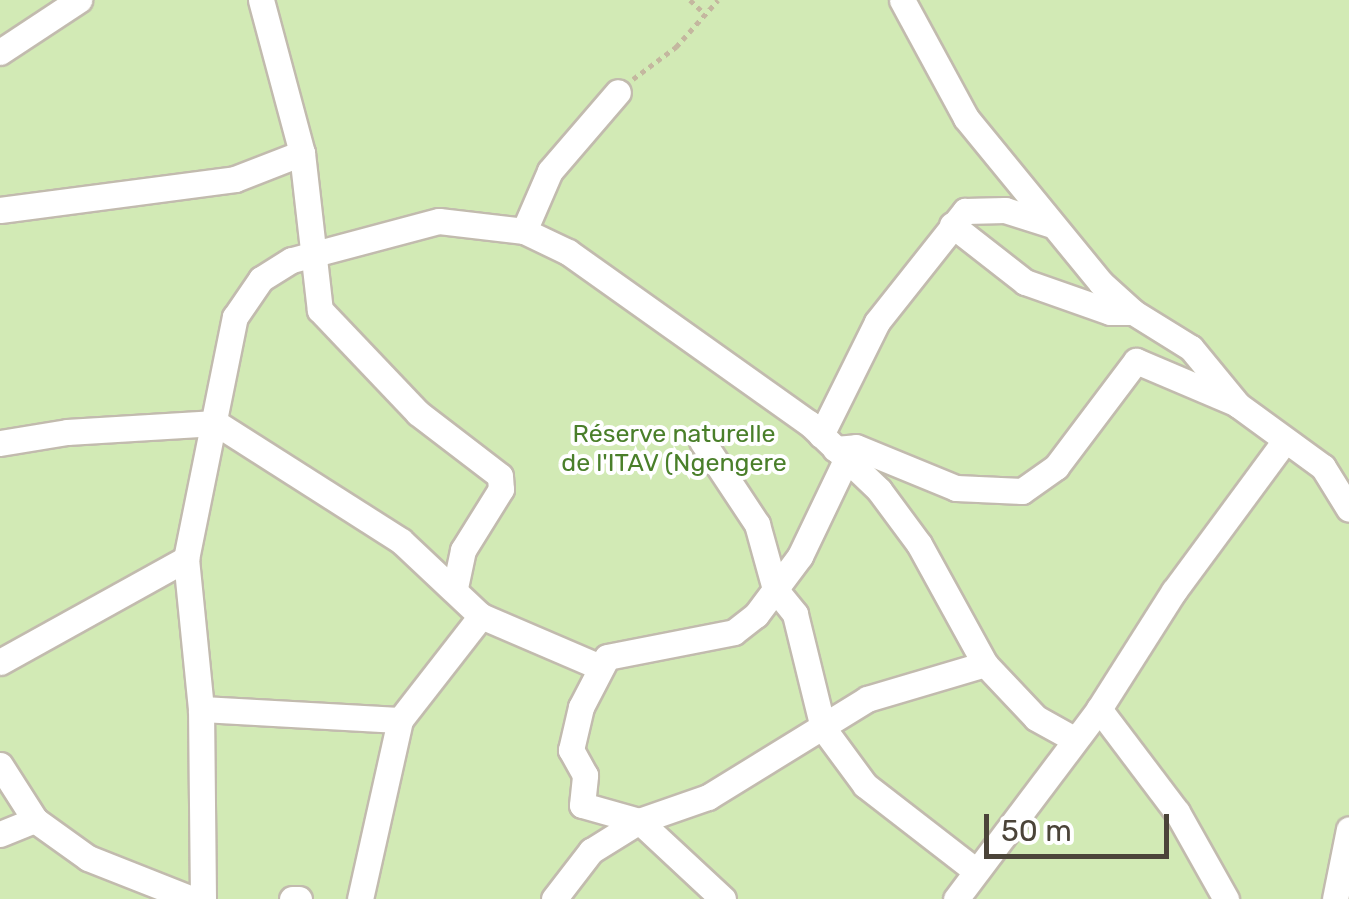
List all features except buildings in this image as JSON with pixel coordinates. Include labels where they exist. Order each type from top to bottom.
[{"type":"street","points":[[0,52],[79,0]]},
{"type":"street","points":[[260,0],[302,154],[320,310],[418,413],[500,476],[501,489],[463,550],[455,588]]},
{"type":"street","points":[[902,0],[948,90],[1052,225],[1133,312],[1191,348],[1238,405],[1284,443],[1323,468],[1349,509]]},
{"type":"street","points":[[524,230],[550,171],[618,92]]},
{"type":"street","points":[[0,210],[206,184],[302,154]]},
{"type":"street","points":[[723,899],[640,821],[582,805],[585,774],[572,750],[600,667],[629,650],[734,632],[775,589],[816,526],[834,448],[877,322],[952,225],[975,206],[1052,225]]},
{"type":"street","points":[[203,899],[201,708],[186,560],[235,317],[247,294],[272,270],[315,249],[438,220],[524,230],[630,294],[834,448],[879,490],[919,544],[985,664],[1036,718],[1072,738]]},
{"type":"street","points":[[952,225],[1025,282],[1110,312],[1133,312]]},
{"type":"street","points":[[834,448],[856,447],[956,488],[1022,491],[1056,467],[1136,361],[1238,405]]},
{"type":"street","points":[[0,444],[67,432],[216,423],[401,541],[482,616],[600,667]]},
{"type":"street","points":[[702,440],[758,524],[775,589],[795,614],[823,728],[865,785],[976,870]]},
{"type":"street","points":[[956,899],[1072,738],[1099,708],[1174,590],[1284,443]]},
{"type":"street","points":[[0,662],[186,560]]},
{"type":"street","points":[[360,899],[400,720],[482,616]]},
{"type":"street","points":[[554,899],[591,851],[640,821],[708,797],[867,698],[985,664]]},
{"type":"street","points":[[201,708],[400,720]]},
{"type":"street","points":[[1099,708],[1177,812],[1226,899]]},
{"type":"street","points":[[0,765],[35,820],[88,858],[192,899]]},
{"type":"street","points":[[0,834],[35,820]]},
{"type":"street","points":[[1335,899],[1349,829]]},
{"type":"path","points":[[690,0],[703,12]]},
{"type":"path","points":[[618,92],[676,47],[703,12],[718,0]]},
{"type":"green space","name":"Réserve naturelle de l'ITAV (Ngengere","points":[[0,0],[1349,0],[1349,899],[0,899]]}]
